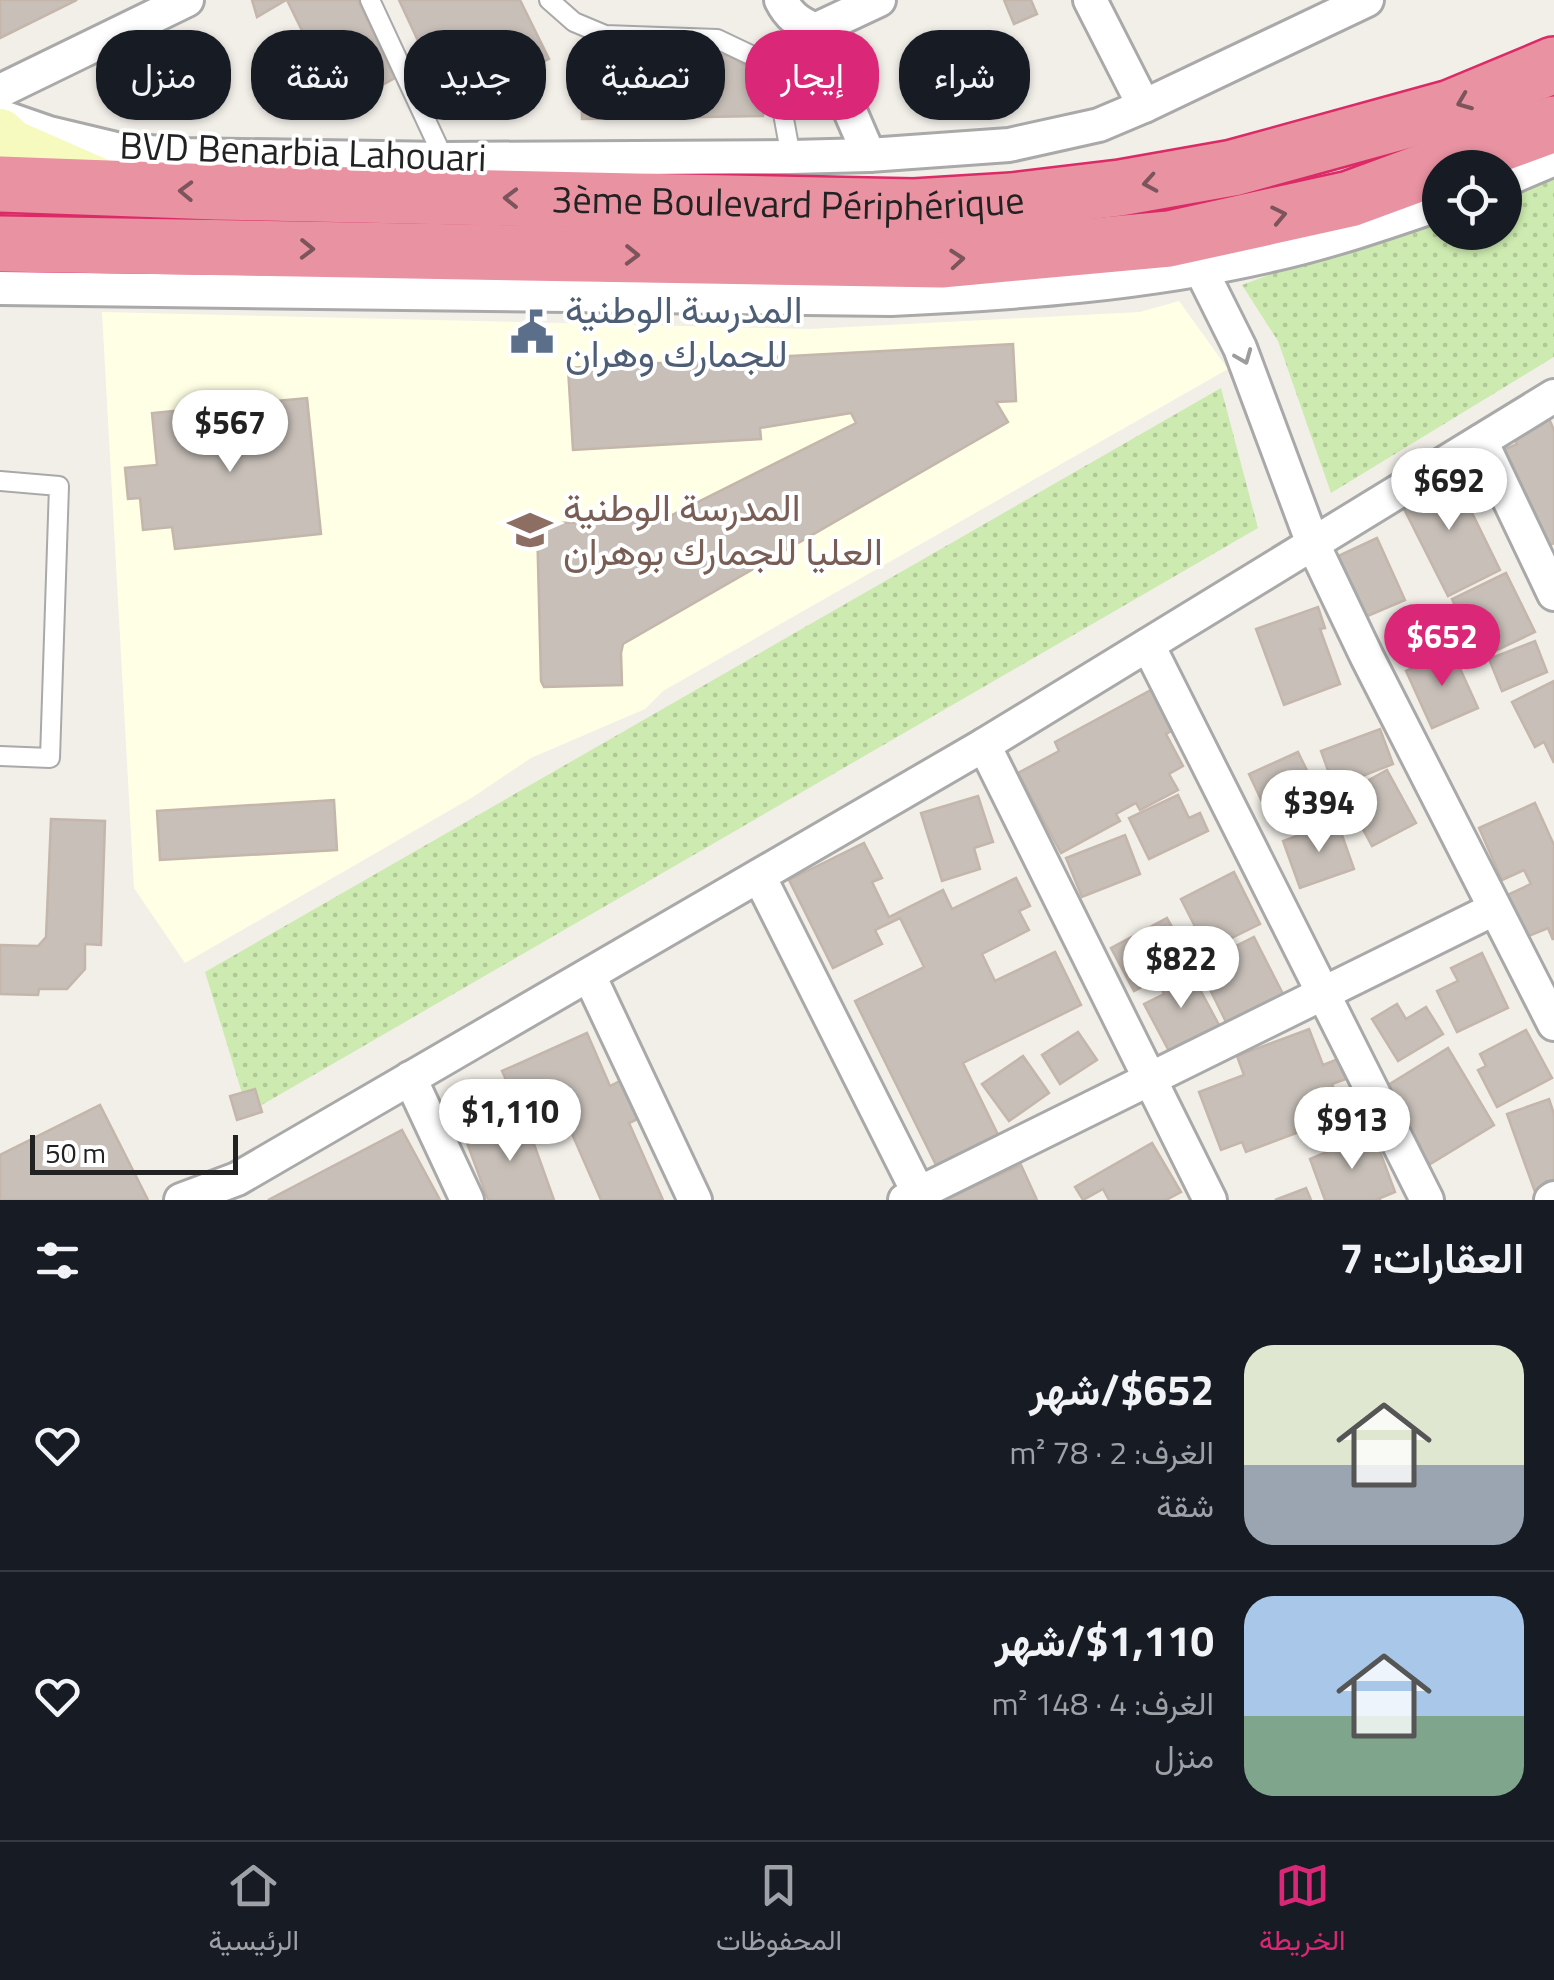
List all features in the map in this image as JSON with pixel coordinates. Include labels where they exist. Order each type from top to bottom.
[{"type":"highway","name":"3ème Boulevard Périphérique","points":[[0,184],[914,207],[1012,201],[1120,188],[1233,168],[1451,108],[1554,65]]},
{"type":"highway","name":"3ème Boulevard Périphérique","points":[[0,244],[940,260],[1169,239],[1350,199],[1554,124]]},
{"type":"street","points":[[0,91],[187,0]]},
{"type":"street","points":[[781,0],[788,13],[814,30],[879,0]]},
{"type":"street","points":[[1090,0],[1144,106]]},
{"type":"street","name":"BVD Benarbia Lahouari","points":[[0,116],[116,149],[182,155],[444,159],[791,157],[1010,145],[1098,124],[1144,106],[1318,10],[1366,0]]},
{"type":"street","points":[[854,120],[870,155]]},
{"type":"street","points":[[0,133],[12,144],[113,188]]},
{"type":"street","points":[[1522,173],[1554,159]]},
{"type":"street","points":[[0,288],[891,299],[984,295],[1081,287],[1201,270],[1292,250],[1422,210]]},
{"type":"street","points":[[1201,270],[1240,348],[1313,544],[1554,1024]]},
{"type":"street","points":[[184,1199],[242,1190],[410,1078],[984,745],[1554,396]]},
{"type":"street","points":[[1481,441],[1554,594]]},
{"type":"street","points":[[1148,644],[1427,1200]]},
{"type":"street","points":[[984,745],[1210,1200]]},
{"type":"street","points":[[759,876],[915,1198],[1494,909]]},
{"type":"street","points":[[589,975],[694,1200]]},
{"type":"street","points":[[410,1078],[466,1200]]},
{"type":"lane","points":[[370,0],[444,159]]},
{"type":"lane","points":[[549,0],[574,22],[604,35],[717,39],[757,58],[776,81],[791,157]]},
{"type":"lane","points":[[0,481],[59,486],[50,758],[0,756]]},
{"type":"shaded area","name":"المدرسة الوطنية العليا للجمارك بوهران","points":[[1179,301],[1228,369],[663,691],[645,709],[531,758],[473,797],[185,963],[134,888],[102,312],[810,329],[1140,312]]},
{"type":"green space","points":[[1554,167],[1554,357],[1331,493],[1278,341],[1242,285],[1422,217],[1422,250],[1522,250],[1522,179]]},
{"type":"green space","points":[[1221,388],[1258,528],[248,1113],[205,972]]},
{"type":"building","points":[[0,0],[77,0],[0,38]]},
{"type":"building","points":[[252,0],[286,0],[257,17]]},
{"type":"building","points":[[287,0],[358,0],[372,30],[302,30]]},
{"type":"building","points":[[399,0],[520,0],[535,30],[413,30]]},
{"type":"building","points":[[1004,0],[1031,0],[1037,14],[1014,24]]},
{"type":"building","points":[[384,55],[395,78],[384,84]]},
{"type":"building","points":[[725,55],[745,65],[745,116],[725,117]]},
{"type":"building","points":[[1013,344],[1016,401],[996,402],[1008,422],[623,644],[622,685],[544,687],[537,523],[658,522],[856,423],[851,413],[760,428],[761,439],[573,450],[568,368]]},
{"type":"building","points":[[307,398],[321,534],[175,549],[172,527],[143,530],[140,498],[128,499],[125,468],[157,465],[152,413]]},
{"type":"building","points":[[1547,414],[1554,430],[1554,543],[1539,550],[1494,454],[1517,444],[1511,431]]},
{"type":"building","points":[[1451,470],[1500,570],[1448,596],[1398,497]]},
{"type":"building","points":[[1377,538],[1405,600],[1365,617],[1338,556]]},
{"type":"building","points":[[1506,573],[1535,632],[1480,658],[1452,599]]},
{"type":"building","points":[[1318,607],[1325,628],[1320,629],[1340,684],[1284,705],[1256,629]]},
{"type":"building","points":[[1415,624],[1417,637],[1394,639],[1392,626]]},
{"type":"building","points":[[1535,641],[1547,672],[1502,691],[1489,659]]},
{"type":"building","points":[[1452,651],[1478,708],[1432,728],[1406,671]]},
{"type":"building","points":[[1554,681],[1554,763],[1544,742],[1535,747],[1512,702]]},
{"type":"building","points":[[1151,690],[1173,730],[1166,734],[1183,766],[1169,774],[1178,790],[1140,810],[1136,803],[1116,814],[1120,821],[1061,853],[1018,773],[1059,751],[1055,742]]},
{"type":"building","points":[[1380,729],[1393,764],[1334,787],[1321,751]]},
{"type":"building","points":[[1298,752],[1316,789],[1267,812],[1249,774]]},
{"type":"building","points":[[1387,770],[1416,823],[1372,846],[1344,794]]},
{"type":"building","points":[[1178,795],[1189,818],[1200,813],[1208,831],[1149,859],[1129,818]]},
{"type":"building","points":[[978,796],[993,842],[974,848],[980,869],[942,881],[921,813]]},
{"type":"building","points":[[334,800],[337,850],[160,860],[157,811]]},
{"type":"building","points":[[1535,803],[1554,845],[1553,940],[1548,928],[1524,938],[1505,896],[1531,884],[1524,870],[1502,880],[1479,828]]},
{"type":"building","points":[[51,819],[105,821],[101,945],[85,944],[85,969],[67,989],[39,989],[38,995],[0,994],[0,945],[38,946],[46,937]]},
{"type":"building","points":[[1337,821],[1354,869],[1300,888],[1283,841]]},
{"type":"building","points":[[1125,835],[1140,874],[1082,897],[1066,858]]},
{"type":"building","points":[[864,843],[882,878],[872,882],[889,917],[943,890],[952,909],[1016,878],[1030,906],[1019,911],[1029,930],[982,954],[995,981],[1055,952],[1081,1005],[963,1063],[1004,1147],[942,1177],[855,1001],[924,967],[900,918],[875,930],[882,944],[833,968],[789,880]]},
{"type":"building","points":[[1234,872],[1260,924],[1207,950],[1181,899]]},
{"type":"building","points":[[1167,918],[1191,960],[1134,991],[1111,948]]},
{"type":"building","points":[[1254,937],[1284,996],[1227,1024],[1198,965]]},
{"type":"building","points":[[1482,953],[1508,1008],[1457,1032],[1437,991],[1458,981],[1451,968]]},
{"type":"building","points":[[1189,969],[1219,1025],[1169,1051],[1144,1004],[1164,994],[1160,985]]},
{"type":"building","points":[[1397,1004],[1406,1019],[1426,1007],[1443,1034],[1398,1061],[1372,1019]]},
{"type":"building","points":[[1309,1029],[1323,1065],[1338,1059],[1346,1079],[1332,1084],[1344,1115],[1246,1152],[1242,1142],[1221,1150],[1199,1092],[1244,1075],[1237,1056]]},
{"type":"building","points":[[1526,1030],[1552,1078],[1497,1107],[1478,1070],[1486,1066],[1480,1054]]},
{"type":"building","points":[[1078,1032],[1097,1060],[1060,1084],[1042,1055]]},
{"type":"building","points":[[587,1033],[610,1086],[620,1081],[638,1119],[629,1123],[663,1200],[601,1200],[555,1095],[520,1111],[502,1071]]},
{"type":"building","points":[[1448,1048],[1494,1125],[1427,1166],[1415,1148],[1420,1145],[1385,1087]]},
{"type":"building","points":[[1023,1056],[1049,1093],[1009,1121],[982,1084]]},
{"type":"building","points":[[255,1089],[262,1112],[237,1120],[230,1096]]},
{"type":"building","points":[[1549,1099],[1554,1114],[1554,1185],[1535,1192],[1507,1114]]},
{"type":"building","points":[[100,1105],[148,1200],[0,1200],[0,1155]]},
{"type":"building","points":[[525,1119],[554,1200],[488,1200],[466,1140]]},
{"type":"building","points":[[402,1130],[440,1200],[268,1200]]},
{"type":"building","points":[[1341,1133],[1379,1149],[1395,1192],[1378,1199],[1381,1200],[1325,1200],[1310,1159],[1334,1149]]},
{"type":"building","points":[[1152,1143],[1181,1192],[1166,1200],[1109,1200],[1103,1189],[1083,1200],[1075,1187]]},
{"type":"building","points":[[1021,1165],[1037,1200],[948,1198]]},
{"type":"building","points":[[1306,1188],[1311,1200],[1275,1200]]},
{"type":"place","name":"المدرسة الوطنية للجمارك وهران","points":[[532,332]]},
{"type":"place","name":"المدرسة الوطنية العليا للجمارك بوهران","points":[[530,530]]}]
